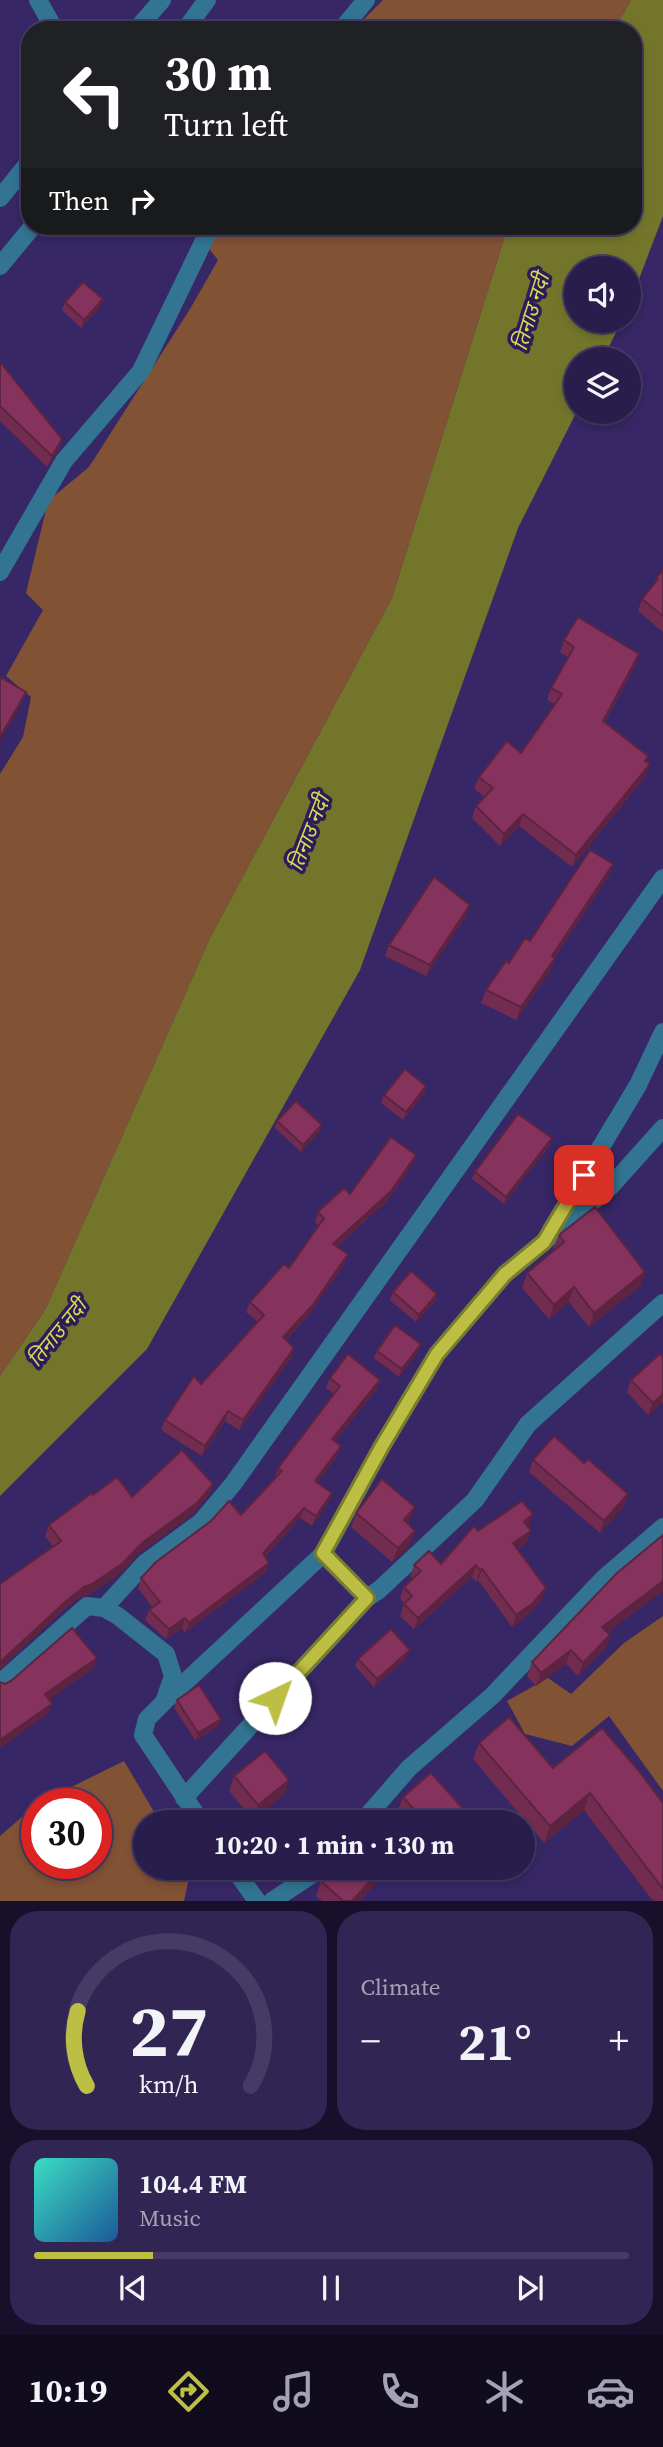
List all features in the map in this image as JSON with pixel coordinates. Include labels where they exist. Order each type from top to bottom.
[{"type":"street","points":[[38,0],[50,21]]},
{"type":"street","points":[[144,21],[162,0]]},
{"type":"street","points":[[192,21],[207,0]]},
{"type":"street","points":[[348,21],[366,0]]},
{"type":"street","points":[[0,198],[21,171]]},
{"type":"street","points":[[0,267],[26,235]]},
{"type":"street","points":[[0,572],[64,461],[141,371],[207,235]]},
{"type":"street","points":[[104,1608],[145,1563],[201,1522],[233,1484],[663,878]]},
{"type":"street","points":[[544,1242],[638,1085],[663,1032]]},
{"type":"street","points":[[192,1810],[143,1735],[147,1719],[323,1553],[437,1354],[505,1274],[611,1186],[663,1128]]},
{"type":"street","points":[[184,1798],[367,1598],[379,1590],[475,1500],[528,1424],[663,1303]]},
{"type":"street","points":[[372,1810],[409,1768],[492,1696],[604,1578],[663,1527]]},
{"type":"street","points":[[323,1553],[367,1598]]},
{"type":"street","points":[[0,1683],[86,1606],[104,1608],[166,1654],[173,1676],[164,1702]]},
{"type":"street","points":[[242,1880],[257,1901]]},
{"type":"street","points":[[272,1901],[304,1880]]},
{"type":"shaded area","points":[[383,0],[631,0],[619,21],[362,21]]},
{"type":"shaded area","points":[[212,235],[505,235],[392,598],[211,936],[45,1310],[0,1376],[0,774],[23,737],[31,697],[6,676],[43,610],[26,593],[48,501],[89,467],[190,309],[218,260],[206,245]]},
{"type":"shaded area","points":[[663,1616],[663,1791],[609,1716],[572,1746],[525,1734],[507,1701],[548,1678],[571,1694],[624,1643]]},
{"type":"shaded area","points":[[124,1761],[153,1810],[133,1810],[133,1880],[189,1880],[184,1901],[0,1901],[0,1836],[21,1818],[21,1879],[112,1879],[112,1788],[69,1788]]},
{"type":"water","name":"तिनाउ नदी","points":[[631,0],[663,0],[663,216],[641,274],[641,256],[564,256],[564,333],[616,333],[609,347],[564,347],[564,424],[570,424],[518,528],[360,970],[147,1349],[0,1496],[0,1376],[45,1310],[211,936],[392,598],[505,235],[642,235],[642,21],[619,21]]},
{"type":"building","points":[[83,282],[103,299],[84,320],[65,302]]},
{"type":"building","points":[[0,362],[62,439],[52,456],[0,406]]},
{"type":"building","points":[[663,570],[663,616],[642,599]]},
{"type":"building","points":[[578,617],[639,654],[603,721],[648,756],[645,761],[650,764],[576,855],[523,814],[504,834],[476,806],[493,788],[479,777],[507,741],[521,753],[562,694],[551,688],[574,647],[564,640]]},
{"type":"building","points":[[0,677],[26,692],[0,737]]},
{"type":"building","points":[[590,850],[613,864],[521,1007],[486,990],[506,961],[509,963],[525,938],[530,941]]},
{"type":"building","points":[[434,877],[470,905],[430,965],[389,945]]},
{"type":"building","points":[[405,1069],[426,1086],[406,1112],[384,1095]]},
{"type":"building","points":[[296,1101],[322,1125],[303,1145],[277,1121]]},
{"type":"building","points":[[518,1114],[552,1138],[506,1197],[475,1172]]},
{"type":"building","points":[[391,1137],[416,1155],[391,1191],[333,1244],[348,1254],[312,1306],[283,1337],[294,1348],[243,1420],[228,1411],[205,1446],[165,1420],[194,1376],[201,1384],[264,1315],[250,1302],[284,1264],[289,1268],[324,1218],[318,1212],[344,1188],[350,1194]]},
{"type":"building","points":[[595,1207],[645,1272],[594,1313],[574,1287],[554,1305],[527,1273],[564,1242],[559,1235]]},
{"type":"building","points":[[411,1271],[437,1294],[419,1315],[393,1292]]},
{"type":"building","points":[[395,1325],[421,1344],[402,1369],[377,1351]]},
{"type":"building","points":[[348,1354],[380,1380],[332,1439],[341,1446],[315,1481],[332,1493],[316,1516],[304,1508],[263,1553],[269,1563],[189,1623],[185,1618],[169,1629],[149,1610],[160,1602],[141,1578],[156,1562],[211,1521],[229,1501],[241,1515],[282,1471],[278,1468],[340,1386],[330,1378]]},
{"type":"building","points":[[660,1354],[663,1357],[663,1394],[653,1403],[631,1380]]},
{"type":"building","points":[[554,1436],[584,1463],[588,1459],[628,1494],[604,1521],[533,1460]]},
{"type":"building","points":[[182,1450],[213,1484],[197,1503],[142,1543],[123,1563],[65,1602],[0,1662],[0,1584],[61,1541],[49,1525],[117,1477],[132,1497]]},
{"type":"building","points":[[382,1479],[415,1507],[404,1520],[415,1531],[398,1548],[356,1513]]},
{"type":"building","points":[[522,1501],[533,1514],[524,1522],[531,1531],[513,1543],[546,1588],[532,1604],[516,1615],[482,1569],[476,1565],[418,1618],[404,1604],[412,1596],[404,1587],[421,1571],[414,1565],[429,1551],[441,1564],[474,1526],[478,1531]]},
{"type":"building","points":[[663,1535],[663,1581],[602,1627],[610,1635],[583,1663],[571,1650],[541,1673],[532,1662],[617,1573]]},
{"type":"building","points":[[72,1628],[97,1658],[45,1694],[52,1704],[0,1740],[0,1682],[5,1684],[11,1681]]},
{"type":"building","points":[[391,1629],[410,1650],[377,1679],[358,1659]]},
{"type":"building","points":[[199,1685],[221,1719],[198,1733],[177,1700]]},
{"type":"building","points":[[509,1717],[553,1768],[602,1728],[663,1803],[663,1889],[590,1793],[550,1826],[479,1743]]},
{"type":"building","points":[[265,1751],[289,1780],[258,1805],[234,1776]]},
{"type":"building","points":[[431,1773],[464,1810],[414,1810],[403,1797]]},
{"type":"building","points":[[371,1880],[352,1901],[343,1901],[321,1881]]},
{"type":"route","points":[[275,1698],[367,1598],[323,1553],[382,1446],[437,1354],[505,1274],[544,1242],[584,1175]]}]
